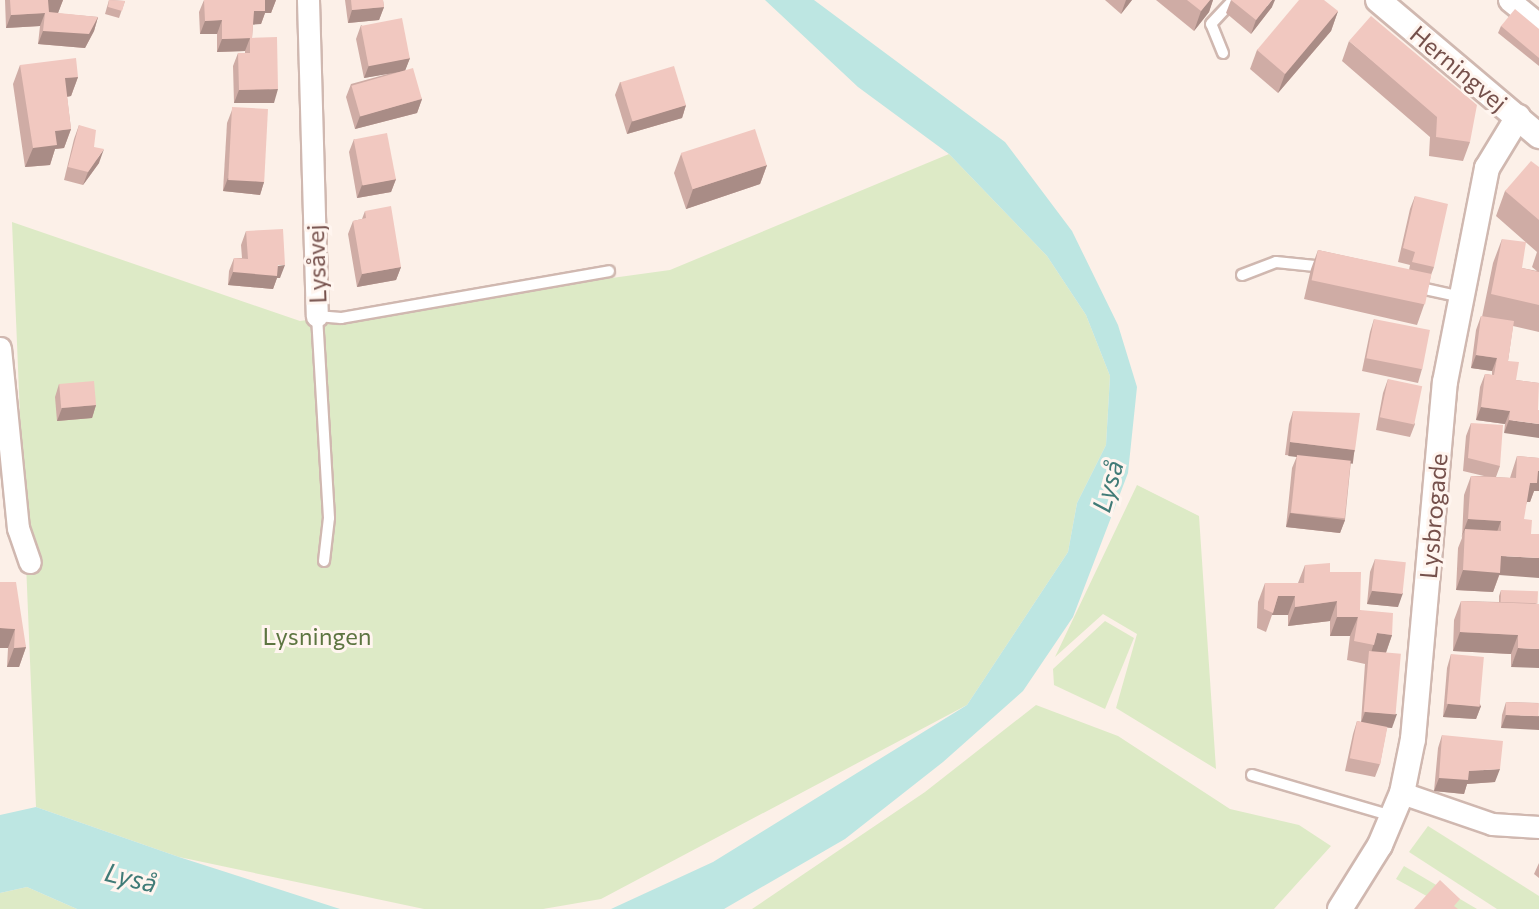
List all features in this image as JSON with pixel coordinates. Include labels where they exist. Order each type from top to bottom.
[{"type":"street","name":"Lysåvej","points":[[308,0],[317,316]]},
{"type":"street","name":"Herningvej","points":[[1378,0],[1539,136]]},
{"type":"street","points":[[1514,1],[1539,24]]},
{"type":"street","name":"Lysbrogade","points":[[1340,909],[1397,804],[1413,739],[1445,382],[1487,167],[1518,117]]},
{"type":"street","points":[[0,348],[9,526],[30,562]]},
{"type":"street","points":[[1397,804],[1492,824],[1539,827]]},
{"type":"lane","points":[[1223,53],[1212,24],[1233,0]]},
{"type":"lane","points":[[1242,275],[1276,262],[1339,270]]},
{"type":"lane","name":"Lysåvej","points":[[317,316],[341,318],[609,271]]},
{"type":"lane","points":[[1407,285],[1461,297]]},
{"type":"lane","points":[[317,316],[329,518],[324,561]]},
{"type":"lane","points":[[1252,775],[1397,804]]},
{"type":"green space","name":"Lysningen","points":[[949,154],[1047,256],[1086,315],[1110,376],[1106,445],[1077,503],[1068,552],[967,705],[601,899],[543,909],[424,909],[179,857],[36,807],[12,222],[300,321],[670,270]]},
{"type":"green space","points":[[1137,485],[1199,516],[1216,769],[1116,708],[1137,634],[1103,614],[1055,657]]},
{"type":"green space","points":[[1105,621],[1134,638],[1105,709],[1054,685],[1053,669]]},
{"type":"green space","points":[[1036,705],[1118,736],[1230,809],[1299,825],[1331,846],[1274,909],[752,909],[925,792]]},
{"type":"green space","points":[[1428,826],[1539,896],[1539,909],[1497,909],[1409,852]]},
{"type":"green space","points":[[1404,866],[1477,909],[1450,909],[1396,879]]},
{"type":"green space","points":[[27,887],[77,909],[0,909],[0,893]]},
{"type":"water","name":"Lyså","points":[[765,0],[814,0],[1005,142],[1072,231],[1118,325],[1137,387],[1128,473],[1073,617],[1023,691],[943,762],[845,839],[724,909],[611,909],[713,862],[967,705],[1068,552],[1077,503],[1106,445],[1110,376],[1086,315],[1047,256],[949,154],[858,87]]},
{"type":"water","name":"Lyså","points":[[36,807],[340,909],[77,909],[27,887],[0,893],[0,815]]},
{"type":"building","points":[[10,0],[48,0],[49,12],[98,17],[89,34],[43,31],[45,13],[11,15]]},
{"type":"building","points":[[109,0],[125,1],[122,11],[108,7]]},
{"type":"building","points":[[204,0],[265,0],[265,11],[254,11],[252,38],[222,39],[222,20],[205,21]]},
{"type":"building","points":[[351,0],[383,0],[384,7],[352,10]]},
{"type":"building","points":[[1187,0],[1210,0],[1201,11]]},
{"type":"building","points":[[1231,0],[1272,0],[1256,20]]},
{"type":"building","points":[[1299,0],[1324,0],[1338,11],[1285,74],[1257,50]]},
{"type":"building","points":[[1515,9],[1539,29],[1539,58],[1501,26]]},
{"type":"building","points":[[1371,16],[1477,105],[1470,142],[1436,137],[1437,117],[1349,41]]},
{"type":"building","points":[[402,18],[410,58],[369,66],[361,26]]},
{"type":"building","points":[[277,37],[278,89],[239,90],[238,53],[250,53],[250,38]]},
{"type":"building","points":[[76,58],[78,77],[65,78],[71,129],[55,131],[57,145],[33,148],[20,65]]},
{"type":"building","points":[[674,66],[686,105],[632,122],[620,82]]},
{"type":"building","points":[[413,68],[422,99],[360,116],[351,86]]},
{"type":"building","points":[[232,107],[268,109],[264,182],[228,180]]},
{"type":"building","points":[[79,125],[96,130],[94,147],[104,149],[88,172],[68,167]]},
{"type":"building","points":[[755,129],[767,165],[693,189],[681,153]]},
{"type":"building","points":[[387,133],[396,179],[363,186],[354,139]]},
{"type":"building","points":[[1531,161],[1539,167],[1539,220],[1505,191]]},
{"type":"building","points":[[1415,196],[1448,204],[1434,267],[1412,262],[1415,252],[1403,248]]},
{"type":"building","points":[[391,206],[401,267],[362,274],[353,221],[366,218],[365,211]]},
{"type":"building","points":[[283,229],[285,265],[278,265],[277,276],[233,272],[234,258],[248,259],[246,231]]},
{"type":"building","points":[[1502,239],[1526,242],[1522,268],[1539,272],[1539,305],[1491,294]]},
{"type":"building","points":[[1318,250],[1431,274],[1425,304],[1312,280]]},
{"type":"building","points":[[1481,316],[1514,321],[1508,361],[1519,362],[1516,380],[1539,383],[1539,424],[1509,420],[1510,411],[1481,407],[1485,374],[1494,375],[1497,358],[1476,355]]},
{"type":"building","points":[[1374,319],[1430,330],[1422,369],[1366,358]]},
{"type":"building","points":[[1388,379],[1422,386],[1414,424],[1380,417]]},
{"type":"building","points":[[94,381],[96,405],[61,408],[59,384]]},
{"type":"building","points":[[1293,411],[1360,413],[1355,450],[1290,442]]},
{"type":"building","points":[[1471,423],[1503,425],[1500,466],[1468,458]]},
{"type":"building","points":[[1297,455],[1351,461],[1345,518],[1291,513]]},
{"type":"building","points":[[1517,456],[1539,458],[1537,483],[1530,483],[1524,519],[1532,520],[1531,534],[1539,534],[1539,558],[1501,556],[1500,573],[1463,570],[1465,529],[1501,531],[1501,521],[1468,519],[1471,476],[1516,478]]},
{"type":"building","points":[[1375,559],[1406,562],[1402,594],[1372,591]]},
{"type":"building","points":[[1330,563],[1330,572],[1361,572],[1360,610],[1393,613],[1392,635],[1377,633],[1374,645],[1354,641],[1358,617],[1337,617],[1337,601],[1295,607],[1295,596],[1278,596],[1273,613],[1264,609],[1265,583],[1304,583],[1305,565]]},
{"type":"building","points":[[0,582],[16,582],[26,647],[14,648],[15,629],[0,628]]},
{"type":"building","points":[[1501,590],[1538,591],[1538,603],[1501,602]]},
{"type":"building","points":[[1461,601],[1539,604],[1539,649],[1518,648],[1518,635],[1460,632]]},
{"type":"building","points":[[1369,651],[1401,654],[1396,715],[1364,712]]},
{"type":"building","points":[[1451,654],[1484,657],[1480,707],[1447,704]]},
{"type":"building","points":[[1506,702],[1539,703],[1539,716],[1506,715]]},
{"type":"building","points":[[1357,721],[1387,727],[1380,764],[1350,758]]},
{"type":"building","points":[[1442,735],[1503,741],[1500,769],[1469,771],[1468,780],[1439,778]]},
{"type":"building","points":[[1440,880],[1460,899],[1454,906],[1458,909],[1414,909]]}]
